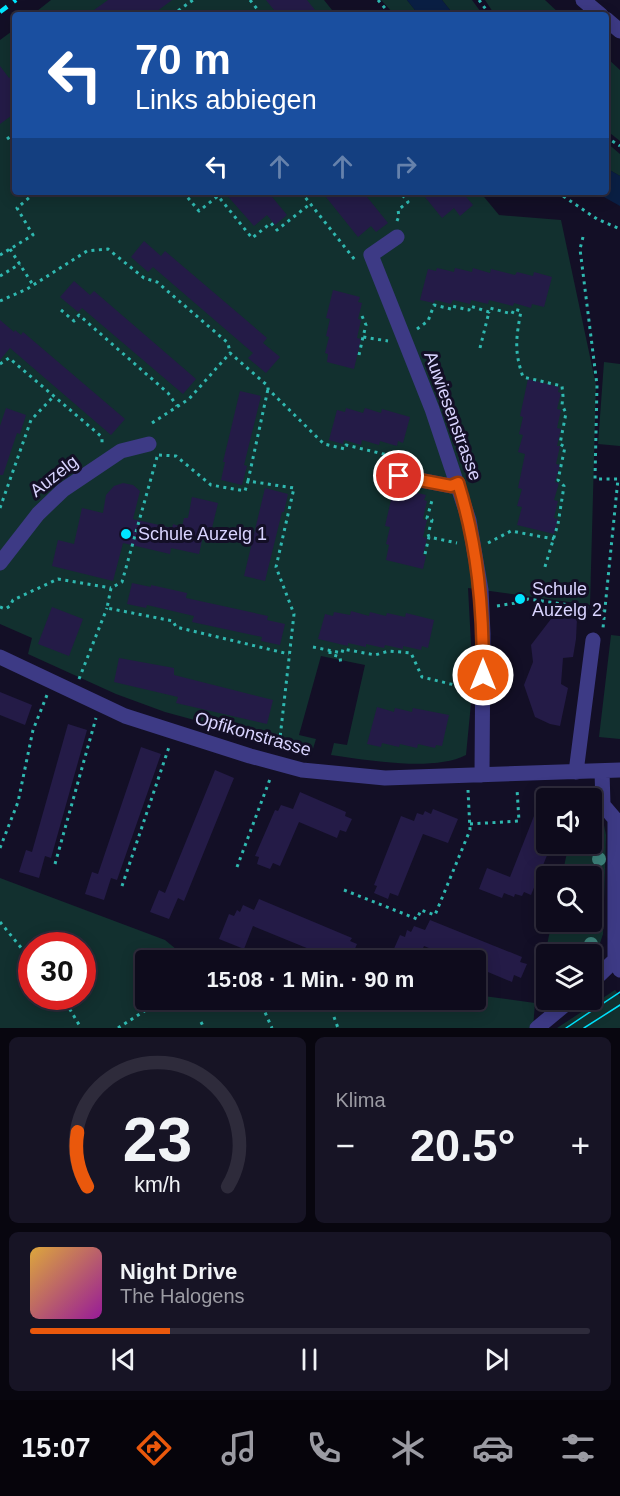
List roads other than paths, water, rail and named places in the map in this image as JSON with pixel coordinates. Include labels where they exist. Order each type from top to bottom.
[{"type":"street","points":[[583,0],[597,12]]},
{"type":"street","name":"Auwiesenstrasse","points":[[397,229],[364,260],[432,409],[469,520],[481,590],[482,775]]},
{"type":"street","name":"Auzelg","points":[[0,562],[38,514],[63,490],[121,451],[149,444]]},
{"type":"street","points":[[399,476],[451,486],[458,483]]},
{"type":"street","points":[[576,772],[593,640]]},
{"type":"street","name":"Opfikonstrasse","points":[[0,657],[125,716],[302,770],[385,777],[620,770]]},
{"type":"street","points":[[602,771],[603,805],[618,820],[618,961],[602,974]]},
{"type":"street","points":[[537,1028],[559,1010]]},
{"type":"water","points":[[407,0],[442,0],[452,12],[417,12]]},
{"type":"water","points":[[609,170],[620,176],[620,206],[600,195],[609,195]]},
{"type":"tram line","points":[[566,1028],[620,992]]},
{"type":"tram line","points":[[584,1028],[620,1005]]},
{"type":"railway","points":[[0,12],[16,0]]},
{"type":"place","name":"Schule Auzelg 1","points":[[126,534]]},
{"type":"place","name":"Schule Auzelg 2","points":[[520,599]]}]
